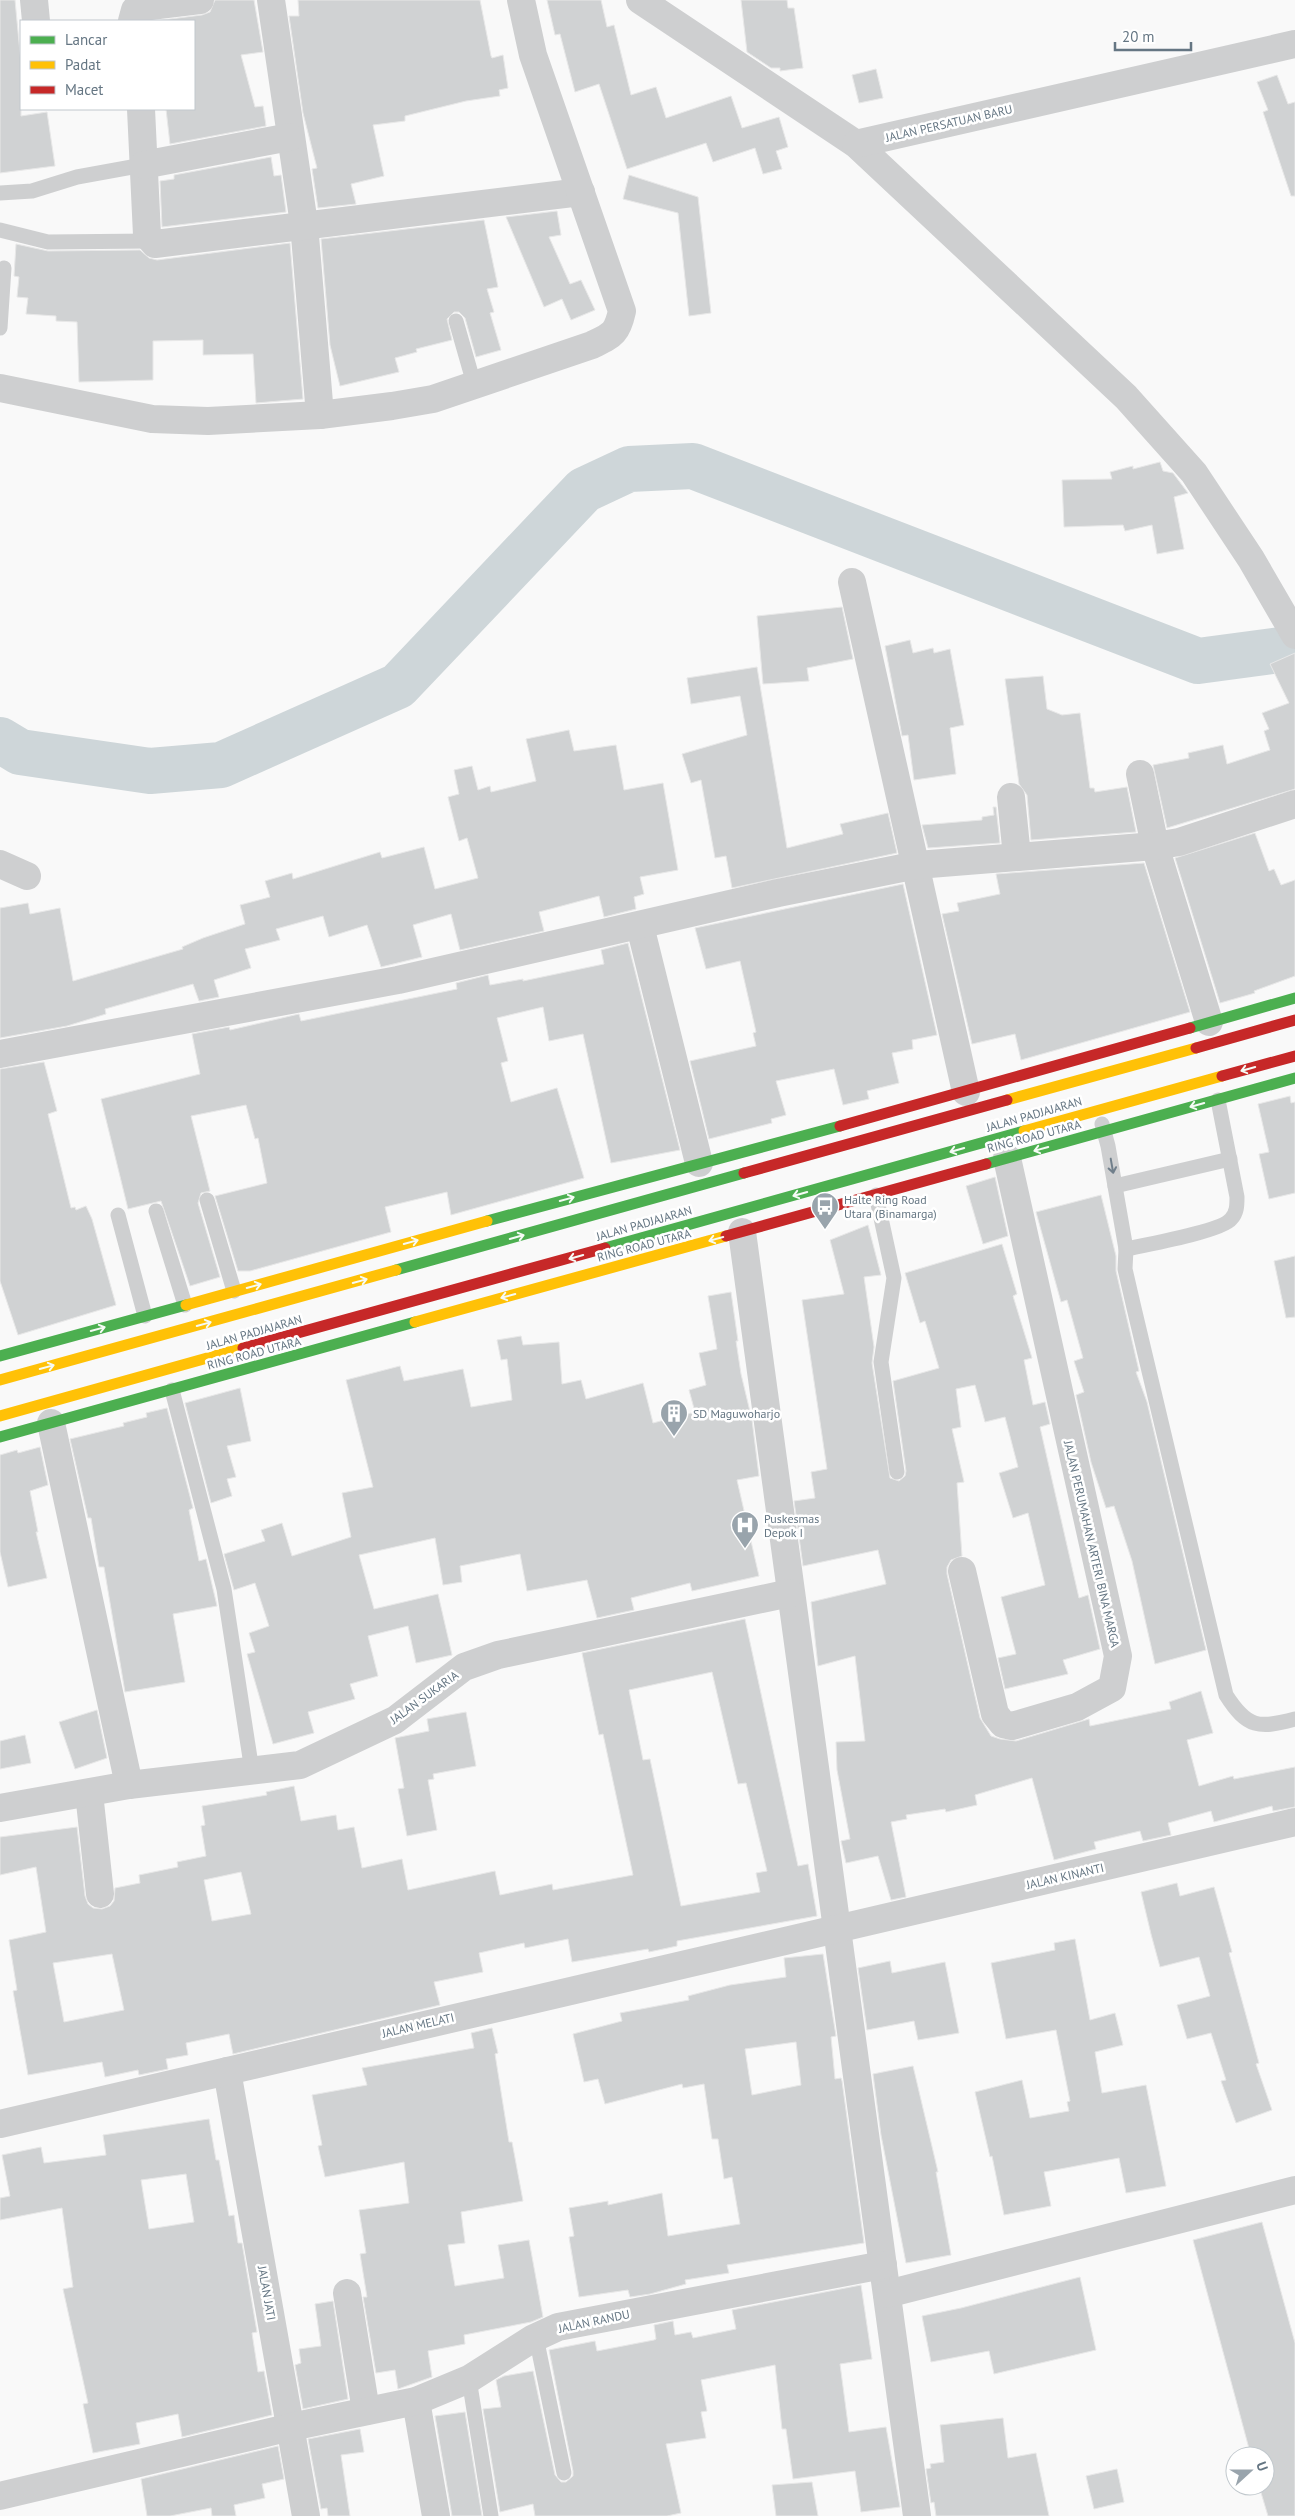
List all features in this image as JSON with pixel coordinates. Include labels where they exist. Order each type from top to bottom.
[{"type":"main road","points":[[0,1356],[698,1163],[966,1092],[1295,998]]},
{"type":"main road","name":"JALAN PADJAJARAN","points":[[0,1380],[1295,1020]]},
{"type":"main road","name":"JALAN PADJAJARAN","points":[[0,1416],[1295,1056]]},
{"type":"main road","name":"RING ROAD UTARA","points":[[0,1437],[1295,1078]]},
{"type":"main road","points":[[469,1226],[475,1249]]},
{"type":"main road","points":[[602,1249],[606,1269]]},
{"type":"street","points":[[34,0],[36,20]]},
{"type":"street","points":[[132,20],[135,10],[142,7],[200,0]]},
{"type":"street","points":[[271,0],[304,224],[320,415]]},
{"type":"street","points":[[0,388],[152,419],[208,421],[320,415],[425,400],[592,345],[608,337],[618,328],[622,311],[532,56],[521,0]]},
{"type":"street","points":[[640,0],[856,144],[1126,397],[1194,473],[1251,559],[1295,635]]},
{"type":"street","name":"JALAN PERSATUAN BARU","points":[[856,144],[1295,44]]},
{"type":"street","points":[[141,110],[142,165],[147,235],[155,244],[304,224],[581,192]]},
{"type":"street","points":[[142,165],[290,137]]},
{"type":"street","points":[[852,582],[917,865],[966,1092]]},
{"type":"street","points":[[1140,774],[1154,846],[1209,1022]]},
{"type":"street","points":[[1011,797],[1017,857]]},
{"type":"street","points":[[0,1054],[398,980],[778,893],[917,865],[1154,846],[1178,842],[1295,804]]},
{"type":"street","points":[[0,864],[27,876]]},
{"type":"street","points":[[640,926],[698,1163]]},
{"type":"street","name":"JALAN PERUMAHAN ARTERI BINA MARGA","points":[[962,1571],[996,1714],[1003,1724],[1012,1726],[1077,1707],[1112,1688],[1118,1656],[1007,1158]]},
{"type":"street","points":[[742,1232],[917,2516]]},
{"type":"street","points":[[51,1423],[129,1784]]},
{"type":"street","name":"JALAN SUKARIA","points":[[0,1808],[129,1784],[300,1765],[395,1720],[464,1667],[498,1655],[790,1593]]},
{"type":"street","points":[[89,1792],[100,1894]]},
{"type":"street","name":"JALAN KINANTI","points":[[836,1930],[1295,1822]]},
{"type":"street","name":"JALAN MELATI","points":[[0,2124],[836,1930]]},
{"type":"street","name":"JALAN JATI","points":[[228,2071],[306,2516]]},
{"type":"street","points":[[887,2294],[1295,2190]]},
{"type":"street","name":"JALAN RANDU","points":[[0,2496],[291,2427],[416,2401],[469,2379],[536,2337],[558,2327],[883,2265]]},
{"type":"street","points":[[348,2293],[366,2411]]},
{"type":"street","points":[[416,2401],[436,2516]]},
{"type":"lane","points":[[0,193],[32,190],[77,177],[142,165]]},
{"type":"lane","points":[[0,230],[48,242],[150,240]]},
{"type":"lane","points":[[0,328],[4,268]]},
{"type":"lane","points":[[456,321],[474,384]]},
{"type":"lane","points":[[1126,1249],[1216,1228],[1231,1221],[1237,1208],[1230,1159],[1218,1100]]},
{"type":"lane","points":[[1098,1111],[1104,1131],[1126,1249],[1125,1269],[1226,1695],[1235,1709],[1250,1722],[1269,1726],[1295,1719]]},
{"type":"lane","points":[[1115,1186],[1230,1159]]},
{"type":"lane","points":[[876,1195],[894,1278],[881,1362],[897,1472]]},
{"type":"lane","points":[[207,1200],[234,1291]]},
{"type":"lane","points":[[156,1211],[185,1305]]},
{"type":"lane","points":[[118,1215],[145,1316]]},
{"type":"lane","points":[[172,1390],[224,1589],[252,1771]]},
{"type":"lane","points":[[536,2337],[564,2472]]},
{"type":"lane","points":[[469,2379],[491,2516]]},
{"type":"building","points":[[0,0],[15,0],[20,52],[21,116],[47,112],[55,166],[0,173]]},
{"type":"building","points":[[215,0],[254,0],[263,52],[241,55],[255,107],[263,106],[266,126],[170,144],[166,110],[195,110],[195,20],[162,20],[202,15],[210,12]]},
{"type":"building","points":[[298,0],[480,0],[491,56],[492,58],[503,55],[508,88],[499,90],[500,96],[466,101],[405,116],[405,121],[373,125],[384,176],[351,184],[356,204],[318,208],[312,169],[317,168],[303,113],[289,16],[299,16]]},
{"type":"building","points":[[547,0],[601,0],[607,27],[614,25],[631,95],[656,87],[666,118],[731,96],[742,128],[779,117],[788,147],[776,151],[782,169],[763,174],[755,148],[713,162],[706,143],[627,169],[599,84],[575,92],[560,34],[555,35]]},
{"type":"building","points":[[741,0],[787,0],[788,8],[794,8],[803,68],[780,71],[780,68],[771,68],[747,52]]},
{"type":"building","points":[[876,69],[883,98],[859,103],[852,75]]},
{"type":"building","points":[[1277,75],[1288,104],[1295,102],[1295,196],[1291,196],[1263,112],[1268,110],[1257,82]]},
{"type":"building","points":[[271,157],[274,176],[281,175],[286,212],[162,227],[160,181],[174,179],[174,175]]},
{"type":"building","points":[[629,175],[698,197],[711,313],[689,316],[678,213],[623,199]]},
{"type":"building","points":[[557,211],[561,235],[549,237],[570,284],[581,280],[595,310],[571,320],[562,299],[544,307],[506,217]]},
{"type":"building","points":[[484,220],[498,287],[487,289],[494,312],[490,313],[501,350],[476,357],[465,318],[459,312],[454,312],[447,319],[452,340],[416,349],[417,352],[395,358],[399,372],[340,386],[330,345],[321,239]]},
{"type":"building","points":[[290,243],[303,399],[256,403],[253,354],[203,355],[203,340],[153,341],[153,380],[79,382],[77,322],[56,321],[56,316],[26,314],[28,298],[17,297],[19,277],[14,276],[16,244],[48,251],[140,250],[149,258],[157,260]]},
{"type":"building","points":[[1160,462],[1163,471],[1173,473],[1188,493],[1174,497],[1184,549],[1157,554],[1152,525],[1125,531],[1123,525],[1064,527],[1062,480],[1112,479],[1110,472],[1133,466],[1133,469]]},
{"type":"building","points":[[842,607],[853,659],[807,668],[809,681],[763,684],[757,616]]},
{"type":"building","points":[[910,640],[913,653],[933,648],[934,653],[950,649],[964,725],[950,728],[956,774],[914,780],[908,735],[902,736],[885,646]]},
{"type":"building","points":[[1295,653],[1295,789],[1167,828],[1153,765],[1189,758],[1188,753],[1223,745],[1227,764],[1270,750],[1264,731],[1269,729],[1262,713],[1289,703],[1270,664]]},
{"type":"building","points":[[757,667],[787,848],[843,834],[840,824],[888,813],[897,853],[732,888],[726,856],[715,858],[701,780],[691,783],[682,754],[747,735],[740,696],[691,704],[687,678]]},
{"type":"building","points":[[1043,676],[1047,709],[1062,715],[1080,713],[1090,788],[1094,788],[1095,792],[1127,787],[1136,832],[1031,840],[1027,795],[1019,784],[1005,679]]},
{"type":"building","points":[[569,730],[574,751],[616,745],[624,790],[663,783],[678,870],[640,877],[644,894],[634,897],[636,909],[604,917],[599,896],[539,912],[544,931],[460,950],[451,914],[413,925],[422,957],[381,967],[367,925],[329,937],[323,916],[276,929],[280,940],[245,949],[251,968],[214,980],[219,997],[199,1001],[193,984],[105,1009],[106,1014],[67,1026],[0,1038],[0,908],[28,903],[30,914],[60,908],[73,981],[183,949],[182,947],[203,938],[245,924],[240,905],[270,897],[265,881],[292,873],[293,879],[380,852],[382,858],[424,847],[435,889],[478,878],[467,838],[459,841],[448,797],[459,794],[454,770],[472,766],[478,790],[490,786],[491,792],[536,781],[526,739]]},
{"type":"building","points":[[993,807],[996,807],[1000,843],[928,848],[922,825],[982,820],[982,817],[994,815]]},
{"type":"building","points":[[1255,833],[1269,871],[1274,869],[1281,885],[1295,880],[1295,976],[1254,991],[1255,993],[1220,1003],[1175,858]]},
{"type":"building","points":[[1144,863],[1190,1012],[1021,1060],[1015,1034],[972,1044],[942,914],[959,911],[957,903],[1000,894],[996,874]]},
{"type":"building","points":[[903,884],[937,1035],[912,1040],[913,1049],[892,1053],[899,1083],[867,1091],[869,1099],[843,1105],[834,1069],[776,1081],[786,1115],[771,1119],[772,1123],[709,1139],[690,1061],[756,1046],[753,1033],[756,1032],[740,961],[706,969],[695,928]]},
{"type":"building","points":[[628,943],[680,1150],[611,1163],[583,1034],[549,1041],[543,1007],[497,1018],[508,1061],[501,1063],[511,1102],[557,1088],[584,1178],[451,1215],[447,1192],[385,1207],[391,1232],[250,1271],[238,1271],[215,1196],[267,1183],[258,1138],[255,1139],[246,1105],[191,1116],[210,1191],[201,1193],[198,1203],[220,1277],[190,1286],[161,1201],[128,1209],[101,1099],[200,1074],[192,1034],[229,1027],[230,1030],[299,1014],[301,1021],[457,989],[456,983],[488,975],[490,985],[523,979],[523,981],[604,964],[601,950]]},
{"type":"building","points":[[44,1062],[57,1111],[48,1114],[71,1208],[75,1207],[76,1210],[86,1206],[92,1219],[116,1305],[18,1335],[0,1281],[0,1069]]},
{"type":"building","points":[[1290,1096],[1291,1103],[1295,1102],[1295,1193],[1269,1199],[1259,1154],[1269,1152],[1258,1104]]},
{"type":"building","points":[[995,1177],[1008,1236],[983,1244],[966,1186]]},
{"type":"building","points":[[1101,1195],[1116,1256],[1116,1271],[1139,1371],[1136,1372],[1147,1402],[1206,1650],[1155,1664],[1132,1561],[1114,1506],[1106,1508],[1091,1462],[1076,1395],[1084,1392],[1074,1361],[1083,1358],[1067,1300],[1061,1302],[1036,1212]]},
{"type":"building","points":[[868,1225],[881,1275],[864,1277],[874,1347],[872,1363],[890,1478],[899,1481],[905,1476],[906,1471],[893,1381],[939,1368],[925,1321],[920,1323],[905,1273],[1002,1244],[1017,1294],[1013,1296],[1032,1358],[1024,1360],[1033,1405],[1045,1402],[1050,1424],[1040,1427],[1079,1598],[1088,1595],[1100,1649],[1063,1660],[1068,1674],[1005,1689],[998,1658],[1016,1654],[1001,1597],[1045,1585],[1028,1513],[1013,1518],[999,1473],[1018,1467],[1005,1417],[985,1422],[975,1385],[956,1389],[961,1427],[952,1429],[964,1482],[957,1483],[962,1556],[951,1560],[947,1567],[947,1574],[980,1718],[991,1736],[1016,1741],[1089,1719],[1090,1726],[1171,1709],[1169,1702],[1201,1691],[1213,1733],[1187,1740],[1199,1786],[1233,1776],[1234,1779],[1295,1767],[1295,1807],[1273,1811],[1272,1806],[1214,1822],[1211,1811],[1168,1823],[1171,1835],[1143,1841],[1140,1831],[1094,1842],[1096,1849],[1054,1860],[1032,1778],[975,1795],[977,1805],[946,1812],[945,1809],[906,1815],[907,1819],[891,1822],[906,1897],[891,1900],[878,1856],[846,1863],[841,1841],[850,1839],[837,1770],[836,1742],[865,1741],[855,1656],[818,1666],[811,1602],[886,1584],[878,1550],[803,1566],[794,1501],[815,1498],[811,1472],[827,1469],[802,1300],[844,1294],[830,1240]]},
{"type":"building","points":[[1295,1256],[1295,1317],[1286,1318],[1274,1261]]},
{"type":"building","points":[[731,1292],[741,1374],[752,1420],[759,1476],[737,1480],[759,1576],[692,1591],[690,1583],[631,1598],[634,1610],[597,1618],[587,1580],[527,1591],[520,1554],[460,1566],[462,1582],[443,1585],[435,1538],[359,1555],[374,1609],[438,1594],[452,1655],[416,1663],[408,1626],[368,1636],[378,1676],[350,1684],[355,1699],[308,1712],[314,1733],[273,1744],[247,1654],[255,1652],[249,1633],[269,1626],[255,1583],[234,1590],[224,1554],[265,1541],[261,1530],[282,1523],[292,1556],[351,1537],[342,1493],[373,1487],[346,1380],[400,1366],[404,1381],[463,1369],[471,1407],[512,1400],[507,1359],[501,1360],[497,1340],[521,1336],[523,1345],[559,1342],[562,1384],[581,1380],[586,1399],[643,1383],[653,1423],[695,1412],[689,1390],[706,1385],[699,1353],[717,1349],[708,1296]]},
{"type":"building","points":[[240,1388],[251,1441],[227,1446],[236,1477],[227,1479],[232,1496],[211,1503],[185,1403]]},
{"type":"building","points":[[167,1408],[193,1508],[189,1510],[199,1561],[206,1559],[217,1606],[173,1614],[185,1682],[125,1692],[104,1567],[99,1567],[91,1518],[88,1518],[70,1439],[124,1426],[123,1423],[147,1417],[146,1413]]},
{"type":"building","points":[[40,1447],[48,1485],[30,1491],[38,1532],[36,1532],[47,1578],[8,1587],[0,1552],[0,1455],[17,1450],[18,1453]]},
{"type":"building","points":[[745,1619],[798,1866],[808,1864],[817,1916],[677,1941],[677,1946],[649,1952],[648,1949],[572,1962],[568,1939],[525,1948],[524,1943],[479,1953],[483,1972],[434,1982],[440,2005],[233,2054],[229,2034],[186,2043],[188,2055],[166,2059],[168,2069],[139,2075],[138,2070],[105,2077],[102,2062],[28,2075],[13,1991],[17,1990],[9,1940],[46,1932],[36,1867],[0,1875],[0,1837],[77,1827],[85,1896],[88,1904],[93,1908],[102,1909],[110,1906],[114,1901],[115,1888],[140,1883],[139,1875],[178,1867],[177,1862],[206,1856],[201,1826],[205,1825],[202,1806],[267,1795],[266,1792],[294,1786],[301,1821],[336,1815],[338,1830],[354,1827],[362,1868],[402,1859],[408,1890],[495,1871],[500,1895],[552,1884],[553,1890],[633,1875],[603,1734],[599,1735],[582,1653]],"holes":[[[712,1672],[738,1784],[746,1783],[767,1871],[756,1873],[760,1892],[681,1906],[650,1759],[643,1760],[629,1690]],[[241,1872],[251,1914],[212,1921],[204,1880]],[[112,1954],[124,2010],[64,2022],[53,1963]]]},
{"type":"building","points":[[97,1710],[107,1758],[75,1769],[59,1722]]},
{"type":"building","points":[[466,1712],[476,1766],[433,1774],[434,1779],[428,1780],[437,1830],[407,1836],[398,1789],[404,1788],[395,1738],[429,1731],[427,1719]]},
{"type":"building","points":[[25,1735],[31,1763],[0,1769],[0,1741]]},
{"type":"building","points":[[1177,1883],[1180,1896],[1214,1887],[1232,1952],[1229,1953],[1259,2063],[1256,2064],[1272,2110],[1236,2123],[1221,2081],[1226,2080],[1211,2033],[1187,2039],[1177,2005],[1210,1996],[1199,1957],[1160,1967],[1151,1934],[1141,1892]]},
{"type":"building","points":[[1075,1939],[1090,2020],[1115,2013],[1123,2045],[1095,2052],[1102,2093],[1146,2085],[1166,2186],[1126,2193],[1119,2158],[1044,2172],[1051,2206],[1004,2215],[992,2156],[990,2157],[975,2092],[1022,2080],[1030,2118],[1069,2111],[1067,2102],[1070,2101],[1056,2030],[1006,2039],[991,1963],[1055,1950],[1054,1943]]},
{"type":"building","points":[[823,1954],[836,2036],[831,2037],[835,2079],[841,2078],[842,2081],[864,2243],[727,2265],[729,2273],[685,2280],[686,2284],[650,2294],[630,2297],[628,2290],[579,2297],[569,2237],[574,2236],[569,2208],[608,2201],[608,2205],[662,2193],[668,2236],[740,2224],[732,2177],[724,2179],[718,2139],[712,2139],[704,2084],[683,2088],[682,2084],[605,2104],[598,2079],[584,2082],[573,2034],[622,2021],[620,2013],[689,2000],[688,1996],[730,1985],[786,1977],[784,1958]],"holes":[[[796,2042],[801,2085],[752,2095],[745,2049]]]},
{"type":"building","points":[[890,1961],[892,1973],[945,1962],[959,2033],[918,2040],[914,2021],[867,2030],[858,1968]]},
{"type":"building","points":[[492,2028],[498,2053],[495,2054],[509,2142],[512,2142],[523,2201],[461,2212],[465,2243],[448,2245],[455,2286],[504,2278],[498,2245],[529,2240],[543,2317],[531,2322],[464,2335],[465,2344],[428,2351],[432,2377],[398,2389],[395,2370],[376,2373],[363,2297],[367,2297],[360,2254],[366,2253],[359,2210],[409,2203],[404,2162],[325,2177],[318,2146],[322,2145],[312,2095],[367,2085],[362,2068],[474,2048],[471,2033]]},
{"type":"building","points":[[913,2066],[938,2172],[936,2172],[951,2255],[906,2263],[881,2135],[873,2074]]},
{"type":"building","points":[[209,2119],[216,2160],[219,2160],[229,2216],[234,2215],[238,2243],[242,2243],[257,2332],[252,2333],[258,2372],[264,2371],[272,2415],[182,2437],[178,2414],[136,2423],[140,2444],[93,2453],[83,2404],[88,2403],[63,2289],[73,2287],[62,2208],[0,2220],[0,2198],[10,2196],[2,2155],[41,2147],[44,2163],[106,2155],[103,2135]],"holes":[[[186,2174],[194,2222],[149,2229],[141,2180]]]},
{"type":"building","points":[[1262,2222],[1295,2343],[1295,2516],[1268,2516],[1262,2496],[1275,2496],[1275,2446],[1248,2446],[1193,2240]]},
{"type":"building","points":[[1080,2277],[1096,2350],[994,2374],[989,2351],[931,2362],[922,2316],[961,2308]]},
{"type":"building","points":[[861,2285],[872,2359],[840,2364],[849,2432],[886,2427],[900,2507],[861,2512],[855,2471],[793,2479],[786,2429],[782,2429],[775,2365],[701,2380],[707,2411],[701,2412],[706,2438],[666,2444],[681,2513],[667,2516],[535,2516],[533,2504],[500,2512],[483,2409],[501,2407],[496,2380],[504,2376],[533,2371],[555,2475],[561,2482],[566,2482],[573,2476],[573,2471],[549,2350],[595,2341],[597,2351],[654,2340],[656,2339],[654,2325],[673,2321],[675,2335],[691,2332],[693,2338],[736,2329],[732,2310]]},
{"type":"building","points":[[333,2301],[348,2399],[303,2409],[295,2365],[301,2363],[299,2349],[321,2346],[315,2304]]},
{"type":"building","points":[[465,2412],[482,2516],[452,2516],[435,2416]]},
{"type":"building","points":[[1003,2418],[1008,2458],[1036,2453],[1049,2516],[936,2516],[934,2502],[931,2503],[926,2469],[931,2468],[930,2464],[944,2462],[940,2425]]},
{"type":"building","points":[[360,2429],[364,2452],[341,2455],[350,2516],[328,2516],[327,2508],[321,2509],[308,2439]]},
{"type":"building","points":[[278,2446],[284,2479],[262,2484],[265,2498],[234,2505],[236,2516],[212,2516],[211,2508],[170,2516],[147,2516],[141,2479]]},
{"type":"building","points":[[1117,2469],[1124,2502],[1094,2509],[1086,2476]]},
{"type":"building","points":[[812,2482],[818,2516],[776,2516],[772,2485]]},
{"type":"waterway","points":[[0,740],[20,752],[150,771],[221,765],[398,686],[584,490],[629,469],[693,466],[1198,661],[1295,648]]},
{"type":"traffic: fast","points":[[1190,1028],[1295,998]]},
{"type":"traffic: fast","points":[[986,1164],[1295,1078]]},
{"type":"traffic: fast","points":[[487,1221],[840,1126]]},
{"type":"traffic: fast","points":[[605,1248],[1024,1131]]},
{"type":"traffic: fast","points":[[396,1270],[744,1173]]},
{"type":"traffic: fast","points":[[0,1356],[186,1305]]},
{"type":"traffic: fast","points":[[0,1437],[415,1322]]},
{"type":"traffic: slow","points":[[1007,1100],[1196,1048]]},
{"type":"traffic: slow","points":[[1024,1131],[1222,1076]]},
{"type":"traffic: slow","points":[[186,1305],[487,1221]]},
{"type":"traffic: slow","points":[[415,1322],[726,1236]]},
{"type":"traffic: slow","points":[[0,1380],[396,1270]]},
{"type":"traffic: slow","points":[[0,1416],[243,1348]]},
{"type":"traffic: jam","points":[[1196,1048],[1295,1020]]},
{"type":"traffic: jam","points":[[840,1126],[1190,1028]]},
{"type":"traffic: jam","points":[[1222,1076],[1295,1056]]},
{"type":"traffic: jam","points":[[744,1173],[1007,1100]]},
{"type":"traffic: jam","points":[[726,1236],[986,1164]]},
{"type":"traffic: jam","points":[[243,1348],[605,1248]]},
{"type":"place","name":"Halte Ring Road Utara (Binamarga)","points":[[825,1230]]},
{"type":"place","name":"SD Maguwoharjo","points":[[674,1437]]},
{"type":"place","name":"Puskesmas Depok I","points":[[745,1549]]}]
